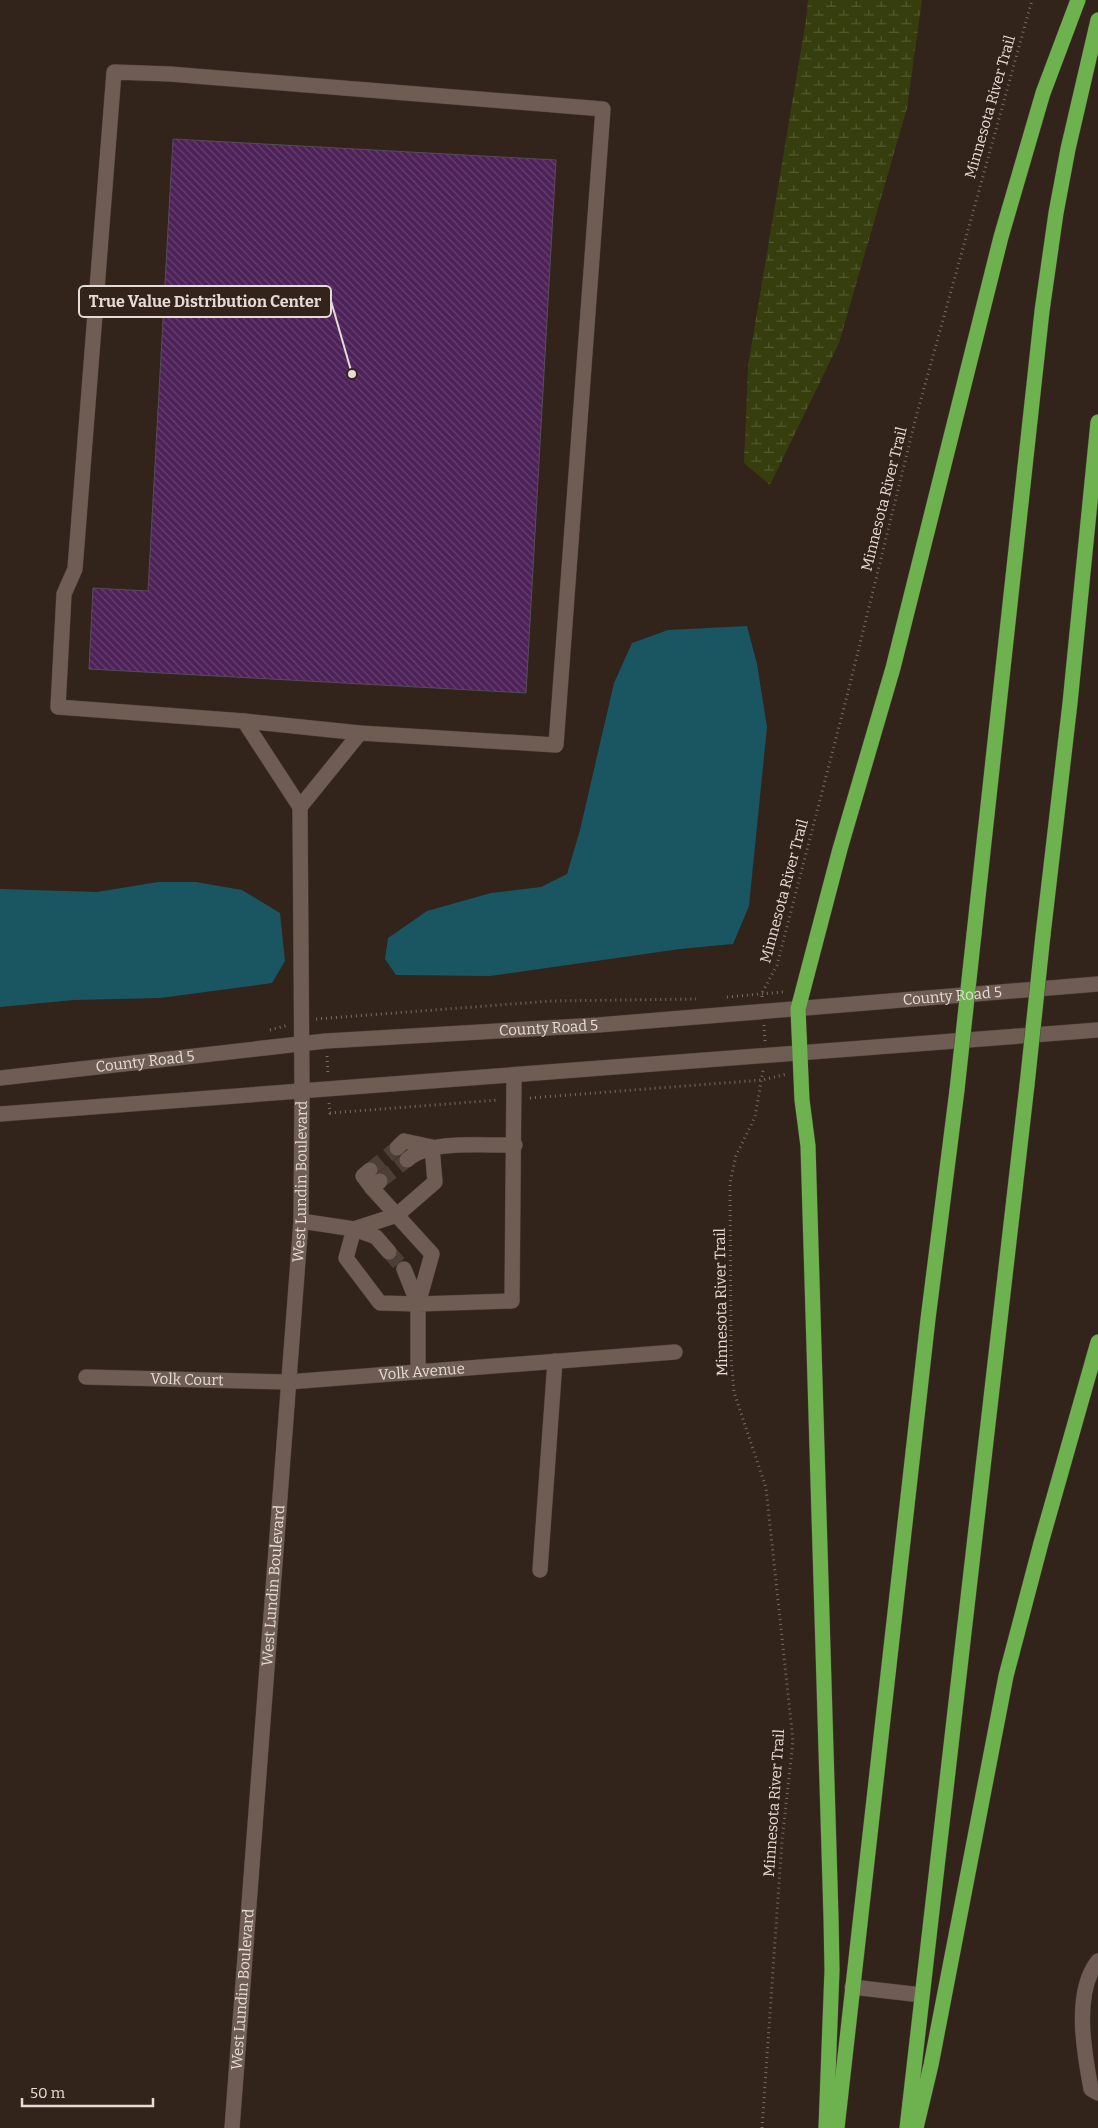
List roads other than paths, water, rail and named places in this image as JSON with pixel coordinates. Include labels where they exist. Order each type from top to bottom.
[{"type":"highway","points":[[826,2128],[832,1970],[831,1917],[808,1146],[802,1100],[798,1008],[840,849],[893,668],[1001,237],[1043,93],[1078,0]]},
{"type":"highway","points":[[837,2128],[927,1329],[957,1090],[1042,312],[1066,158],[1098,20]]},
{"type":"highway","points":[[907,2128],[952,1755],[987,1420],[1070,703],[1098,422]]},
{"type":"highway","points":[[916,2128],[931,2065],[1006,1676],[1041,1543],[1098,1342]]},
{"type":"street","points":[[114,72],[180,75],[603,109],[556,745],[360,733],[244,721],[58,707],[64,594],[75,569],[114,72]]},
{"type":"street","points":[[244,721],[300,807],[360,733]]},
{"type":"street","name":"West Lundin Boulevard","points":[[232,2128],[301,1221],[300,807]]},
{"type":"street","name":"County Road 5","points":[[0,1078],[301,1043],[598,1025],[1098,984]]},
{"type":"street","points":[[0,1114],[1098,1030]]},
{"type":"street","points":[[354,1229],[346,1258],[380,1302],[418,1304],[512,1301],[515,1145],[514,1076]]},
{"type":"street","points":[[402,1154],[414,1153],[432,1147],[515,1145]]},
{"type":"street","points":[[354,1229],[397,1215],[435,1182],[432,1147]]},
{"type":"street","points":[[374,1180],[397,1215],[432,1254],[418,1304],[418,1372]]},
{"type":"street","points":[[301,1221],[354,1229],[376,1238],[389,1252]]},
{"type":"street","points":[[404,1269],[418,1304]]},
{"type":"street","name":"Volk Avenue","points":[[288,1382],[675,1352]]},
{"type":"street","points":[[540,1570],[555,1361]]},
{"type":"street","name":"Volk Court","points":[[86,1377],[288,1382]]},
{"type":"street","points":[[1094,2091],[1085,2054],[1084,1992],[1092,1968],[1098,1961]]},
{"type":"street","points":[[852,1987],[922,1995]]},
{"type":"water","points":[[747,626],[757,664],[767,727],[749,906],[733,944],[680,949],[490,976],[396,975],[385,959],[388,938],[427,911],[491,893],[541,887],[567,874],[580,830],[614,683],[632,643],[668,630]]},
{"type":"water","points":[[158,882],[196,882],[242,890],[280,913],[285,961],[272,983],[160,998],[74,1000],[0,1007],[0,889],[97,892]]},
{"type":"tunnel","points":[[370,1170],[397,1148]]},
{"type":"tunnel","points":[[380,1181],[407,1160]]},
{"type":"tunnel","points":[[389,1252],[404,1269]]},
{"type":"place","name":"True Value Distribution Center","points":[[352,374]]}]
